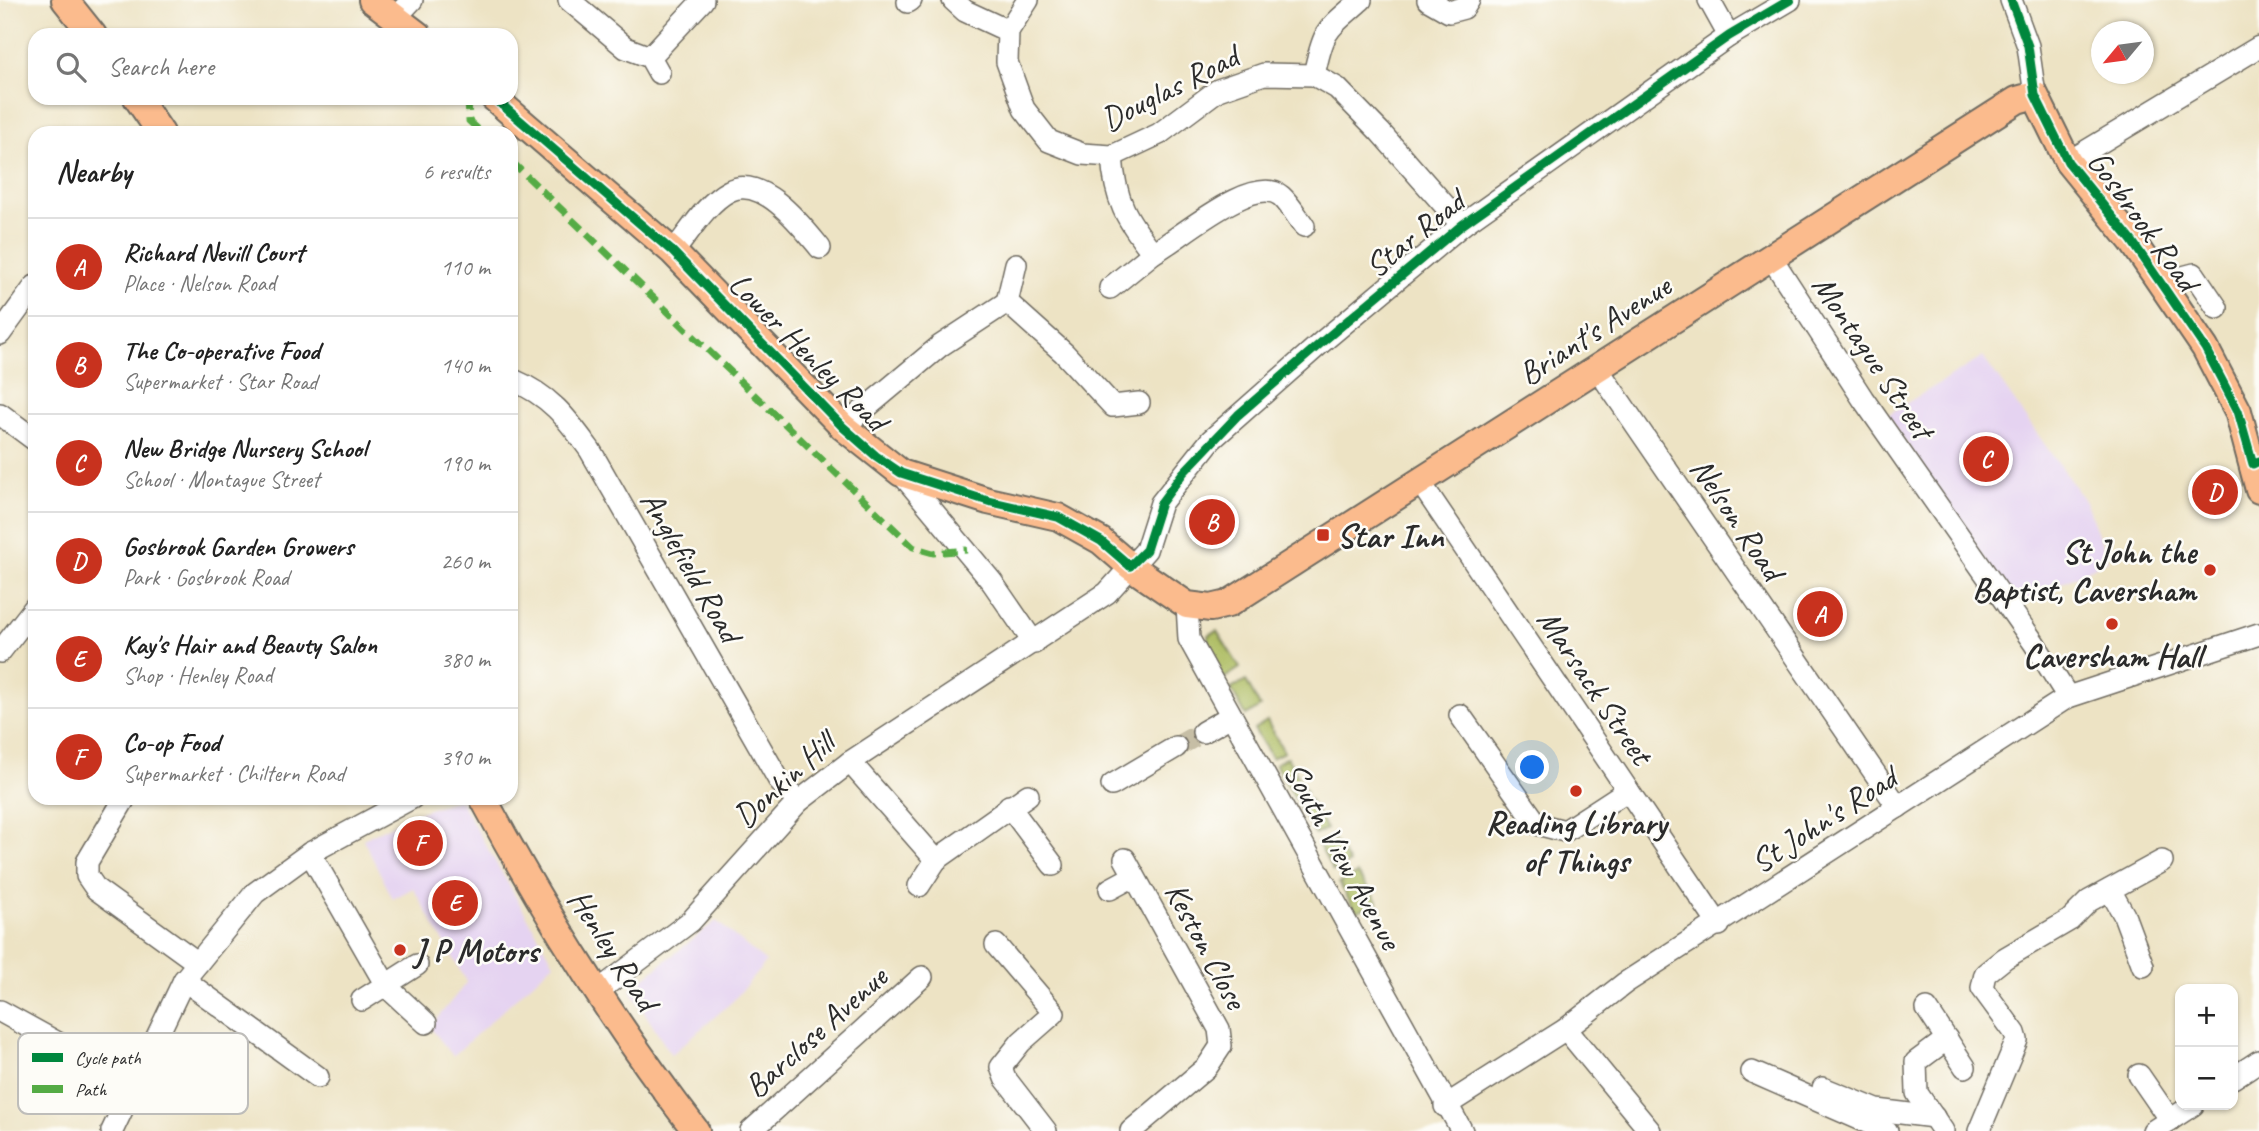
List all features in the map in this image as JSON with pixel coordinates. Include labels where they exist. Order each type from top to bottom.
[{"type":"main road","points":[[65,0],[87,28]]},
{"type":"main road","points":[[372,0],[404,9],[414,28]]},
{"type":"main road","name":"Gosbrook Road","points":[[2035,95],[2068,162],[2132,241],[2205,348],[2238,411],[2256,462],[2259,490]]},
{"type":"main road","name":"Briant's Avenue","points":[[1187,605],[1211,608],[1228,604],[2017,100],[2035,95]]},
{"type":"main road","points":[[142,105],[156,126]]},
{"type":"main road","name":"Lower Henley Road","points":[[502,105],[673,252],[843,427],[901,473],[988,501],[1058,517],[1101,541],[1130,566]]},
{"type":"main road","points":[[1130,566],[1187,605]]},
{"type":"main road","name":"Henley Road","points":[[488,805],[561,936],[690,1129]]},
{"type":"street","points":[[569,0],[626,48],[655,65],[703,0]]},
{"type":"street","points":[[953,0],[965,11],[1008,31],[1028,0]]},
{"type":"street","points":[[1361,0],[1332,22],[1321,42],[1314,75],[1336,88],[1380,132],[1462,225]]},
{"type":"street","points":[[1428,0],[1449,12],[1464,8],[1469,0]]},
{"type":"street","points":[[1709,0],[1729,36]]},
{"type":"street","name":"Star Road","points":[[1130,566],[1146,550],[1161,503],[1183,472],[1238,415],[1462,225],[1729,36],[1790,0]]},
{"type":"street","name":"Gosbrook Road","points":[[2015,1],[2028,46],[2035,95]]},
{"type":"street","name":"Douglas Road","points":[[1008,31],[1007,62],[1024,109],[1049,141],[1082,154],[1112,156],[1159,134],[1218,90],[1264,74],[1314,75]]},
{"type":"street","points":[[2068,162],[2259,47]]},
{"type":"street","points":[[1112,156],[1114,186],[1126,218],[1153,253]]},
{"type":"street","points":[[673,252],[719,199],[730,190],[749,187],[768,196],[791,214],[820,248]]},
{"type":"street","points":[[1110,288],[1153,253],[1231,202],[1265,191],[1280,195],[1304,226]]},
{"type":"street","name":"Montague Street","points":[[1771,257],[1863,399],[2034,643],[2068,697]]},
{"type":"street","points":[[843,427],[940,346],[1007,302],[1016,264]]},
{"type":"street","points":[[2162,288],[2175,279],[2194,274],[2217,308]]},
{"type":"street","points":[[0,334],[28,296]]},
{"type":"street","points":[[1007,302],[1064,353],[1116,415],[1139,403]]},
{"type":"street","name":"Nelson Road","points":[[1597,368],[1898,807]]},
{"type":"street","name":"Anglefield Road","points":[[518,382],[534,389],[560,409],[590,450],[780,782],[799,802]]},
{"type":"street","points":[[0,414],[28,435]]},
{"type":"street","points":[[901,473],[975,561],[1034,643]]},
{"type":"street","name":"Marsack Street","points":[[1420,482],[1719,925]]},
{"type":"street","name":"Donkin Hill","points":[[598,992],[691,920],[799,802],[850,762],[1107,593],[1130,566]]},
{"type":"street","name":"South View Avenue","points":[[1187,605],[1189,639],[1445,1106],[1462,1131]]},
{"type":"street","points":[[0,652],[28,616]]},
{"type":"street","name":"St John's Road","points":[[1445,1106],[1566,1029],[1625,983],[1719,925],[2068,697],[2259,634]]},
{"type":"street","points":[[1460,715],[1537,824],[1565,831],[1629,790]]},
{"type":"street","points":[[1203,732],[1231,716]]},
{"type":"street","points":[[1112,785],[1176,747]]},
{"type":"street","points":[[850,762],[936,860]]},
{"type":"street","points":[[919,886],[936,860],[1028,795]]},
{"type":"street","points":[[121,805],[87,862],[87,876],[96,888],[198,963]]},
{"type":"street","points":[[160,1033],[184,980],[255,893],[310,853],[399,805]]},
{"type":"street","points":[[1009,806],[1053,865]]},
{"type":"street","points":[[310,853],[387,987],[425,1023]]},
{"type":"street","points":[[1979,1131],[2017,1040],[2015,1033],[1982,988],[1985,974],[2110,890],[2162,861]]},
{"type":"street","name":"Keston Close","points":[[1110,889],[1130,868],[1219,1029],[1221,1046],[1208,1067],[1131,1131]]},
{"type":"street","points":[[2110,890],[2124,915],[2143,966]]},
{"type":"street","points":[[996,945],[1054,1013],[1021,1042],[1001,1067],[1004,1078],[1046,1131]]},
{"type":"street","points":[[362,1000],[387,987],[417,965]]},
{"type":"street","name":"Barclose Avenue","points":[[751,1131],[922,977]]},
{"type":"street","points":[[184,980],[318,1077]]},
{"type":"street","points":[[1927,1009],[1965,1067]]},
{"type":"street","points":[[0,1011],[40,1033]]},
{"type":"street","points":[[1566,1029],[1650,1131]]},
{"type":"street","points":[[1938,1124],[1917,1093],[1916,1062],[1947,1039]]},
{"type":"street","points":[[2238,1075],[2259,1061]]},
{"type":"street","points":[[1752,1072],[1887,1131]]},
{"type":"street","points":[[2139,1075],[2162,1126],[2186,1110]]},
{"type":"street","points":[[1823,1088],[1877,1110],[1938,1124]]},
{"type":"street","points":[[112,1131],[121,1114]]},
{"type":"shaded area","points":[[1983,357],[2086,503],[2108,560],[2016,605],[1887,415]]},
{"type":"shaded area","points":[[441,805],[462,805],[554,963],[453,1056],[430,1027],[467,982],[413,888],[393,899],[363,839],[417,813]]},
{"type":"shaded area","points":[[716,921],[766,962],[733,1001],[671,1055],[630,989]]},
{"type":"green space","points":[[1217,631],[1240,668],[1223,679],[1208,652],[1208,635]]},
{"type":"green space","points":[[1246,681],[1260,707],[1246,716],[1231,689]]},
{"type":"green space","points":[[1267,721],[1284,752],[1272,758],[1254,729]]},
{"type":"green space","points":[[1287,757],[1306,792],[1295,799],[1275,764]]},
{"type":"green space","points":[[1309,799],[1326,829],[1315,835],[1298,806]]},
{"type":"green space","points":[[1332,837],[1349,863],[1333,871],[1319,845]]},
{"type":"green space","points":[[1357,874],[1378,902],[1356,912],[1339,883]]},
{"type":"tunnel","points":[[1176,747],[1203,732]]},
{"type":"marked path","points":[[468,105],[469,121],[474,126]]},
{"type":"marked path","points":[[518,168],[913,547],[933,553],[967,550]]},
{"type":"cycle path","points":[[1130,566],[1146,550],[1161,503],[1183,473],[1238,415],[1322,342],[1462,225],[1729,36],[1790,0]]},
{"type":"cycle path","points":[[2011,0],[2028,46],[2035,95],[2068,162],[2132,241],[2205,348],[2238,411],[2253,464],[2259,461]]},
{"type":"cycle path","points":[[502,105],[673,252],[843,427],[876,456],[901,473],[988,501],[1058,517],[1101,541],[1130,566]]},
{"type":"place","name":"New Bridge Nursery School","points":[[1986,459]]},
{"type":"place","name":"Gosbrook Garden Growers","points":[[2215,492]]},
{"type":"place","name":"The Co-operative Food","points":[[1212,522]]},
{"type":"place","name":"Star Inn","points":[[1323,535]]},
{"type":"place","name":"St John the Baptist, Caversham","points":[[2210,570]]},
{"type":"place","name":"Richard Nevill Court","points":[[1820,614]]},
{"type":"place","name":"Caversham Hall","points":[[2112,624]]},
{"type":"place","name":"Reading Library of Things","points":[[1576,791]]},
{"type":"place","name":"Co-op Food","points":[[420,843]]},
{"type":"place","name":"Kay's Hair and Beauty Salon","points":[[455,903]]},
{"type":"place","name":"J P Motors","points":[[400,950]]}]
